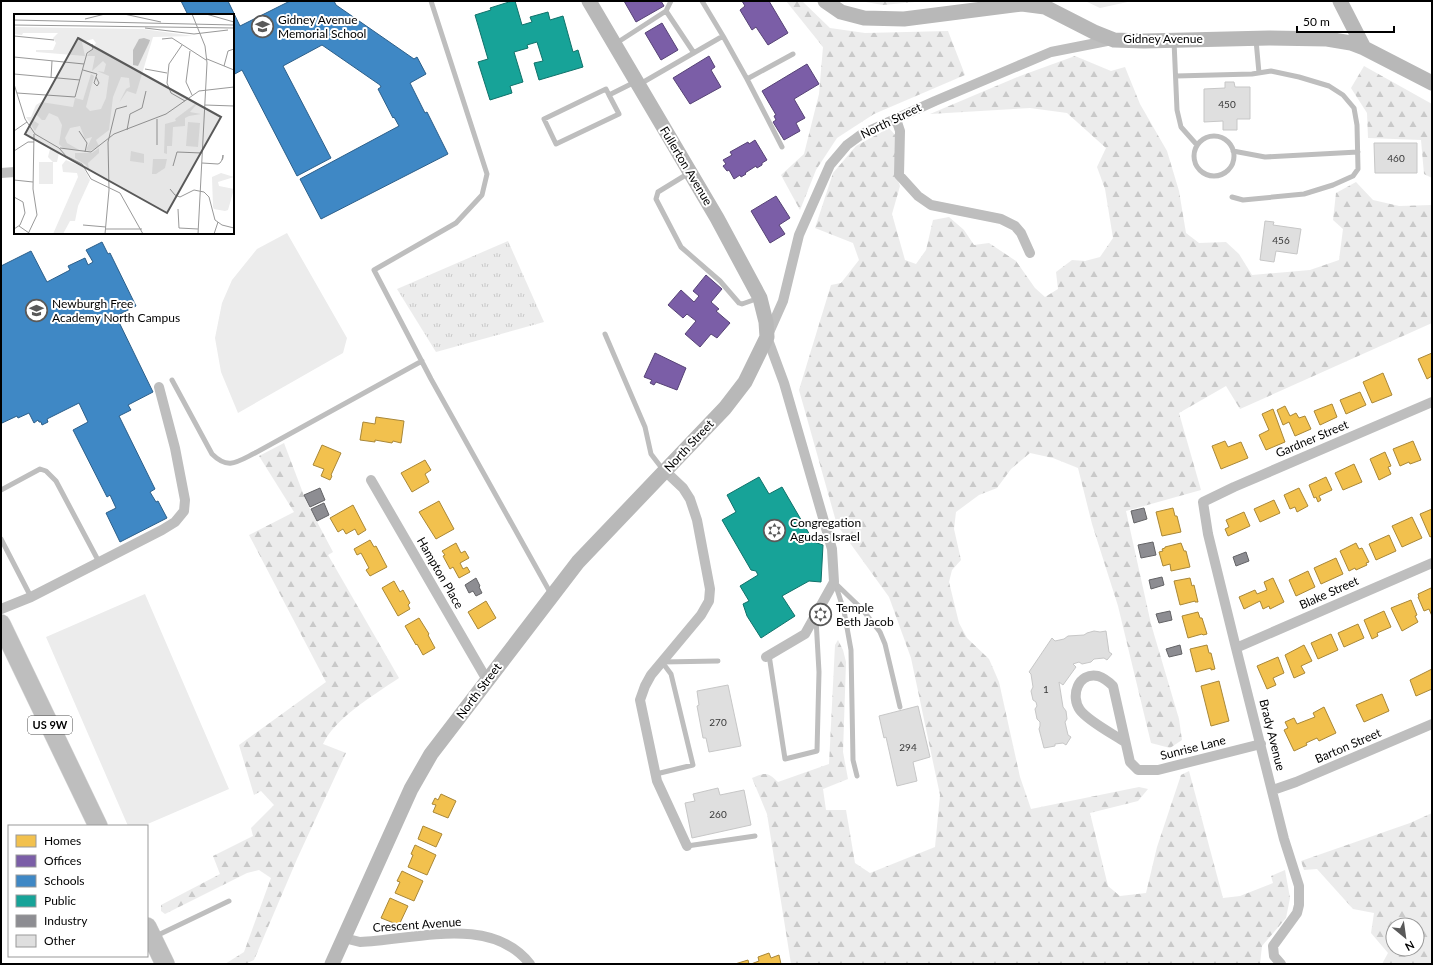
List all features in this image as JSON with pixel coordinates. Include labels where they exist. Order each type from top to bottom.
[{"type":"highway","name":"US 9W","points":[[1,624],[98,825]]},
{"type":"highway","points":[[150,932],[165,964]]},
{"type":"street","name":"Fullerton Avenue","points":[[589,1],[717,218],[760,298],[766,322],[767,337]]},
{"type":"street","name":"Gidney Avenue","points":[[825,1],[841,12],[864,18],[904,19],[1022,4],[1045,7],[1094,32],[1114,40],[1256,38],[1327,39],[1351,43],[1364,48],[1432,83]]},
{"type":"street","points":[[1340,1],[1364,48]]},
{"type":"street","name":"North Street","points":[[332,964],[411,789],[431,754],[578,562],[725,408],[745,382],[783,301],[798,235],[830,165],[847,145],[857,138],[935,101],[1051,52],[1114,40]]},
{"type":"street","points":[[896,119],[900,132],[899,175],[918,196],[930,205],[1001,220],[1015,226],[1021,233],[1030,253]]},
{"type":"street","points":[[1,173],[14,172]]},
{"type":"street","points":[[767,337],[784,383],[832,549],[834,582],[805,634],[768,656]]},
{"type":"street","points":[[1,610],[31,597],[162,530],[175,522],[184,511],[185,500],[175,448],[159,387]]},
{"type":"street","name":"Gardner Street","points":[[1203,502],[1234,487],[1432,402]]},
{"type":"street","points":[[665,471],[682,488],[690,499],[697,520],[710,589],[709,601],[701,615],[652,675],[645,686],[640,700],[657,781],[687,846]]},
{"type":"street","name":"Hampton Place","points":[[371,480],[487,680]]},
{"type":"street","name":"Brady Avenue","points":[[1203,502],[1208,534],[1236,648],[1273,790],[1284,839],[1299,886],[1299,905],[1297,913],[1273,946],[1274,956],[1281,964]]},
{"type":"street","name":"Blake Street","points":[[1236,648],[1432,562]]},
{"type":"street","name":"Sunrise Lane","points":[[1125,742],[1085,716],[1080,710],[1075,702],[1075,694],[1081,681],[1089,676],[1098,676],[1113,686],[1130,762],[1138,770],[1158,770],[1261,744]]},
{"type":"street","name":"Barton Street","points":[[1273,790],[1296,782],[1432,724]]},
{"type":"street","name":"Crescent Avenue","points":[[344,938],[360,942],[462,934],[486,936],[505,943],[523,955],[530,964]]},
{"type":"lane","points":[[431,1],[487,174],[482,195],[456,223],[374,270],[422,361],[552,596]]},
{"type":"lane","points":[[614,44],[666,11],[671,1]]},
{"type":"lane","points":[[702,1],[747,79],[782,147]]},
{"type":"lane","points":[[666,11],[694,53]]},
{"type":"lane","points":[[610,95],[637,83],[723,36]]},
{"type":"lane","points":[[1256,38],[1259,73]]},
{"type":"lane","points":[[1174,40],[1177,110],[1181,127],[1197,145]]},
{"type":"lane","points":[[747,79],[793,54]]},
{"type":"lane","points":[[1176,76],[1252,74],[1271,71],[1299,77],[1329,86],[1344,95],[1354,108],[1357,126],[1358,169],[1353,176],[1333,185],[1304,194],[1244,200],[1232,197]]},
{"type":"lane","points":[[606,88],[610,95],[619,114],[556,144],[544,119],[606,88]]},
{"type":"lane","points":[[1208,137],[1220,137],[1230,145],[1233,151],[1233,162],[1222,174],[1210,175],[1200,170],[1196,166],[1194,156],[1197,145],[1208,137]]},
{"type":"lane","points":[[1233,151],[1265,157],[1358,152]]},
{"type":"lane","points":[[690,172],[658,192],[656,199],[681,247],[720,281],[740,303],[742,304],[760,298]]},
{"type":"lane","points":[[605,334],[645,427],[651,454],[665,471]]},
{"type":"lane","points":[[172,380],[212,454],[219,461],[229,464],[240,461],[255,453],[422,361]]},
{"type":"lane","points":[[1,490],[40,469],[46,471],[56,481],[99,562]]},
{"type":"lane","points":[[1,540],[31,597]]},
{"type":"lane","points":[[834,582],[862,609],[880,632],[885,644],[900,707]]},
{"type":"lane","points":[[834,582],[844,611],[851,650],[853,760],[857,776]]},
{"type":"lane","points":[[768,656],[785,759],[817,751],[819,672],[816,616]]},
{"type":"lane","points":[[662,662],[718,661]]},
{"type":"lane","points":[[656,774],[693,765],[671,674],[662,662]]},
{"type":"lane","points":[[687,846],[755,836]]},
{"type":"lane","points":[[150,932],[229,901]]},
{"type":"green space","points":[[786,1],[802,1],[830,28],[865,33],[948,31],[965,75],[874,114],[837,138],[816,170],[800,210],[781,175],[804,154],[819,94],[823,47]]},
{"type":"green space","points":[[860,1],[925,1],[883,5]]},
{"type":"green space","points":[[1085,1],[1132,1],[1100,8]]},
{"type":"green space","points":[[1075,56],[1111,71],[1125,67],[1140,104],[1167,151],[1179,191],[1186,233],[1199,243],[1226,242],[1239,254],[1252,275],[1310,270],[1339,260],[1343,229],[1333,220],[1336,193],[1356,182],[1373,200],[1399,206],[1432,205],[1432,323],[1240,409],[1226,386],[1179,413],[1201,490],[1126,511],[1151,624],[1179,719],[1182,740],[1170,748],[1151,743],[1118,606],[1092,524],[1078,468],[1053,458],[1030,453],[1011,469],[997,488],[979,495],[956,512],[954,529],[961,560],[952,570],[949,582],[959,623],[967,638],[989,659],[999,682],[1020,777],[1031,809],[1139,787],[1148,789],[1138,801],[1090,813],[1108,886],[1120,896],[1146,893],[1157,847],[1181,775],[1189,771],[1223,898],[1240,896],[1273,883],[1271,876],[1285,870],[1290,898],[1286,918],[1262,946],[1260,964],[791,964],[767,814],[752,778],[766,774],[772,776],[778,782],[829,764],[835,645],[838,640],[843,650],[846,662],[843,752],[848,779],[823,789],[826,810],[846,810],[855,863],[870,873],[935,847],[940,795],[911,658],[889,597],[837,525],[799,390],[831,285],[841,283],[859,260],[853,243],[815,228],[833,173],[856,146],[889,128],[896,136],[895,173],[900,186],[892,214],[905,260],[916,264],[926,250],[933,220],[949,217],[964,230],[974,245],[989,243],[1016,261],[1035,288],[1045,297],[1058,289],[1056,272],[1072,260],[1085,261],[1100,257],[1113,238],[1105,189],[1097,167],[1106,148],[1067,113],[1030,108],[930,114],[1020,76]]},
{"type":"green space","points":[[1364,66],[1432,104],[1432,178],[1424,174],[1421,140],[1368,138],[1367,113],[1351,88]]},
{"type":"green space","points":[[287,233],[347,338],[343,353],[238,413],[221,372],[215,338],[222,303],[232,280],[257,249]]},
{"type":"green space","points":[[508,241],[544,322],[436,352],[397,289]]},
{"type":"green space","points":[[284,443],[306,501],[333,552],[328,555],[399,678],[356,707],[329,734],[323,744],[346,753],[297,859],[254,960],[245,964],[225,964],[244,952],[271,878],[259,870],[247,873],[165,914],[161,911],[161,905],[220,874],[213,856],[253,836],[251,828],[274,805],[261,791],[254,795],[239,745],[326,682],[249,535],[294,512],[259,456]]},
{"type":"green space","points":[[145,594],[229,789],[145,825],[128,825],[46,637]]},
{"type":"green space","points":[[1432,813],[1432,964],[1382,964],[1386,957],[1425,957],[1425,917],[1385,917],[1385,949],[1371,933],[1374,913],[1353,909],[1317,869],[1304,870],[1301,861],[1410,823]]},
{"type":"building: Homes","points":[[1432,353],[1432,376],[1427,379],[1418,359]]},
{"type":"building: Homes","points":[[1383,373],[1392,395],[1372,403],[1363,382]]},
{"type":"building: Homes","points":[[1360,392],[1366,405],[1346,414],[1340,400]]},
{"type":"building: Homes","points":[[1332,404],[1337,417],[1320,425],[1314,411]]},
{"type":"building: Homes","points":[[1285,406],[1290,416],[1296,413],[1299,418],[1305,416],[1311,429],[1295,436],[1289,422],[1283,425],[1277,410]]},
{"type":"building: Homes","points":[[1273,409],[1285,442],[1266,450],[1259,435],[1269,430],[1262,414]]},
{"type":"building: Homes","points":[[376,417],[404,421],[401,443],[393,441],[392,443],[375,440],[375,442],[360,440],[363,422],[375,424]]},
{"type":"building: Homes","points":[[1225,441],[1228,447],[1241,442],[1248,458],[1221,469],[1212,446]]},
{"type":"building: Homes","points":[[1413,441],[1421,460],[1410,464],[1409,462],[1400,466],[1393,449]]},
{"type":"building: Homes","points":[[322,445],[341,453],[330,480],[321,476],[324,469],[313,465]]},
{"type":"building: Homes","points":[[1385,452],[1391,466],[1388,467],[1391,474],[1379,480],[1370,459]]},
{"type":"building: Homes","points":[[425,460],[431,470],[425,474],[429,482],[412,492],[401,473]]},
{"type":"building: Homes","points":[[1354,464],[1362,482],[1343,490],[1335,473]]},
{"type":"building: Homes","points":[[1326,477],[1332,490],[1319,496],[1321,500],[1318,502],[1316,497],[1314,498],[1309,485]]},
{"type":"building: Homes","points":[[1299,488],[1308,506],[1297,512],[1295,507],[1290,509],[1284,495]]},
{"type":"building: Homes","points":[[1274,500],[1280,513],[1260,522],[1254,509]]},
{"type":"building: Homes","points":[[439,501],[454,529],[436,539],[419,512]]},
{"type":"building: Homes","points":[[353,505],[366,530],[358,535],[355,529],[346,534],[343,529],[338,532],[330,518]]},
{"type":"building: Homes","points":[[1173,508],[1175,516],[1177,516],[1181,532],[1162,536],[1156,512]]},
{"type":"building: Homes","points":[[1432,509],[1432,536],[1430,537],[1420,514]]},
{"type":"building: Homes","points":[[1244,512],[1250,526],[1228,536],[1225,529],[1229,527],[1226,520]]},
{"type":"building: Homes","points":[[1412,517],[1422,538],[1402,547],[1392,526]]},
{"type":"building: Homes","points":[[1389,535],[1396,551],[1376,560],[1369,544]]},
{"type":"building: Homes","points":[[370,540],[374,547],[376,546],[387,567],[370,576],[366,570],[369,568],[361,553],[357,555],[354,549]]},
{"type":"building: Homes","points":[[456,543],[461,553],[465,551],[469,558],[460,563],[463,569],[467,567],[470,572],[459,578],[453,567],[450,569],[442,551]]},
{"type":"building: Homes","points":[[1181,543],[1184,551],[1186,551],[1190,567],[1171,571],[1170,564],[1163,566],[1159,552],[1163,551],[1162,549],[1165,547]]},
{"type":"building: Homes","points":[[1356,543],[1359,549],[1362,548],[1369,562],[1366,563],[1367,565],[1356,570],[1355,568],[1349,571],[1340,551]]},
{"type":"building: Homes","points":[[1336,558],[1343,574],[1321,584],[1314,568]]},
{"type":"building: Homes","points":[[1308,571],[1315,587],[1296,596],[1289,580]]},
{"type":"building: Homes","points":[[1190,578],[1192,586],[1194,585],[1198,602],[1195,601],[1180,605],[1174,581]]},
{"type":"building: Homes","points":[[1273,578],[1284,602],[1270,609],[1269,606],[1263,609],[1260,601],[1244,609],[1239,597],[1255,590],[1257,594],[1267,590],[1264,582]]},
{"type":"building: Homes","points":[[394,581],[400,592],[403,590],[410,603],[408,605],[410,609],[398,616],[382,588]]},
{"type":"building: Homes","points":[[1431,588],[1432,616],[1429,609],[1424,611],[1418,597],[1418,594]]},
{"type":"building: Homes","points":[[1411,600],[1418,622],[1402,631],[1391,608]]},
{"type":"building: Homes","points":[[486,601],[496,618],[478,629],[468,612]]},
{"type":"building: Homes","points":[[1384,611],[1391,627],[1377,633],[1378,636],[1372,639],[1364,620]]},
{"type":"building: Homes","points":[[1198,612],[1200,618],[1202,618],[1207,634],[1188,638],[1182,616]]},
{"type":"building: Homes","points":[[419,618],[429,634],[428,635],[435,648],[423,655],[405,626]]},
{"type":"building: Homes","points":[[1358,624],[1364,638],[1344,647],[1338,633]]},
{"type":"building: Homes","points":[[1331,634],[1338,650],[1318,659],[1311,643]]},
{"type":"building: Homes","points":[[1207,645],[1209,653],[1211,653],[1215,669],[1211,670],[1211,668],[1196,672],[1190,649]]},
{"type":"building: Homes","points":[[1304,645],[1312,661],[1301,666],[1305,673],[1294,678],[1285,655]]},
{"type":"building: Homes","points":[[1278,657],[1284,673],[1273,678],[1276,685],[1267,689],[1257,666]]},
{"type":"building: Homes","points":[[1432,669],[1432,689],[1416,696],[1410,680]]},
{"type":"building: Homes","points":[[1219,681],[1229,721],[1211,726],[1201,686]]},
{"type":"building: Homes","points":[[1382,694],[1389,711],[1364,722],[1356,705]]},
{"type":"building: Homes","points":[[1324,707],[1336,733],[1319,741],[1317,738],[1294,751],[1284,730],[1288,728],[1285,722],[1294,718],[1297,724],[1315,717],[1313,713]]},
{"type":"building: Homes","points":[[441,794],[456,801],[448,818],[433,812],[436,805],[432,804],[435,798],[438,800]]},
{"type":"building: Homes","points":[[423,826],[442,834],[436,847],[418,839]]},
{"type":"building: Homes","points":[[415,845],[436,855],[427,875],[408,867]]},
{"type":"building: Homes","points":[[402,871],[423,881],[414,901],[395,893],[400,882],[397,881]]},
{"type":"building: Homes","points":[[390,898],[408,906],[399,925],[381,918]]},
{"type":"building: Homes","points":[[769,953],[771,958],[779,955],[781,964],[751,964],[759,961],[758,957]]},
{"type":"building: Homes","points":[[748,960],[749,964],[735,964]]},
{"type":"building: Offices","points":[[624,1],[661,1],[664,6],[636,22]]},
{"type":"building: Offices","points":[[742,1],[769,1],[788,33],[768,45],[756,27],[752,30],[740,10],[745,6]]},
{"type":"building: Offices","points":[[662,23],[678,50],[661,60],[645,33]]},
{"type":"building: Offices","points":[[709,56],[715,67],[711,70],[721,87],[690,104],[673,78]]},
{"type":"building: Offices","points":[[807,64],[819,84],[794,99],[805,118],[796,123],[800,131],[784,140],[773,122],[776,120],[774,116],[776,115],[762,91]]},
{"type":"building: Offices","points":[[755,140],[767,160],[757,168],[756,166],[741,177],[740,175],[734,179],[729,170],[727,171],[723,166],[726,164],[723,160],[732,155],[730,152],[748,142],[749,144]]},
{"type":"building: Offices","points":[[776,196],[790,218],[779,225],[785,234],[770,243],[751,211]]},
{"type":"building: Offices","points":[[706,275],[722,289],[711,302],[719,309],[716,311],[730,323],[717,338],[711,334],[700,347],[685,334],[696,321],[687,314],[683,318],[668,305],[681,290],[694,302],[699,296],[693,291]]},
{"type":"building: Offices","points":[[655,353],[686,368],[677,390],[656,382],[654,385],[650,383],[652,380],[644,377]]},
{"type":"building: Schools","points":[[181,1],[228,1],[240,26],[290,1],[334,1],[336,5],[414,59],[417,57],[426,74],[410,83],[425,113],[427,112],[448,154],[321,219],[300,179],[399,126],[394,117],[393,118],[378,89],[381,87],[380,85],[322,45],[283,66],[331,158],[297,176],[242,70],[234,74],[234,14],[188,14]]},
{"type":"building: Schools","points":[[102,242],[108,254],[110,253],[136,306],[116,316],[153,392],[128,405],[131,410],[119,416],[155,489],[150,492],[156,502],[158,501],[167,518],[120,542],[106,513],[116,508],[110,495],[107,497],[73,430],[88,422],[79,403],[47,419],[48,422],[42,425],[38,420],[34,423],[29,413],[18,418],[17,416],[2,423],[1,421],[1,266],[31,251],[47,282],[70,270],[68,266],[85,258],[88,265],[93,262],[86,250]]},
{"type":"building: Public","points":[[515,1],[522,25],[532,22],[530,17],[548,12],[550,20],[563,16],[573,52],[578,50],[583,67],[539,80],[534,63],[543,61],[537,42],[527,45],[528,48],[514,52],[523,82],[510,86],[512,93],[490,100],[478,62],[488,59],[475,15],[491,10],[490,8]]},
{"type":"building: Public","points":[[759,477],[769,494],[782,487],[814,542],[823,545],[821,582],[809,581],[782,596],[795,616],[761,638],[747,616],[743,604],[749,601],[740,586],[758,575],[756,571],[751,570],[722,520],[736,512],[727,495]]},
{"type":"building: Industry","points":[[320,488],[325,500],[310,507],[304,495]]},
{"type":"building: Industry","points":[[324,503],[329,515],[317,521],[311,509]]},
{"type":"building: Industry","points":[[1144,508],[1147,519],[1134,523],[1131,511]]},
{"type":"building: Industry","points":[[1153,542],[1156,555],[1141,558],[1138,545]]},
{"type":"building: Industry","points":[[1246,552],[1249,561],[1236,566],[1233,557]]},
{"type":"building: Industry","points":[[1162,577],[1164,585],[1151,589],[1149,580]]},
{"type":"building: Industry","points":[[476,578],[482,593],[476,596],[473,591],[469,593],[465,585]]},
{"type":"building: Industry","points":[[1170,611],[1172,620],[1159,623],[1156,614]]},
{"type":"building: Industry","points":[[1180,645],[1182,654],[1169,657],[1166,649]]},
{"type":"building: Other","points":[[1225,82],[1234,82],[1235,87],[1250,87],[1250,119],[1237,119],[1237,130],[1223,130],[1223,121],[1204,122],[1204,89],[1225,88]]},
{"type":"building: Other","points":[[1374,143],[1417,143],[1417,173],[1375,173]]},
{"type":"building: Other","points":[[1265,221],[1274,222],[1273,225],[1301,229],[1297,254],[1276,251],[1274,262],[1260,260]]},
{"type":"building: Other","points":[[1094,631],[1106,631],[1109,652],[1112,654],[1107,660],[1104,658],[1094,659],[1091,662],[1082,664],[1079,662],[1073,664],[1076,667],[1063,685],[1059,682],[1063,707],[1066,711],[1067,719],[1065,722],[1068,735],[1071,737],[1066,745],[1063,743],[1055,744],[1055,746],[1044,748],[1039,729],[1040,722],[1037,719],[1035,709],[1037,706],[1036,702],[1033,700],[1031,691],[1033,687],[1031,674],[1029,672],[1052,638],[1055,641],[1064,639],[1068,636],[1084,635]]},
{"type":"building: Other","points":[[728,685],[741,746],[709,752],[706,738],[703,738],[697,706],[699,705],[697,691]]},
{"type":"building: Other","points":[[918,706],[930,757],[913,762],[917,781],[897,786],[886,737],[884,738],[879,716]]},
{"type":"building: Other","points":[[718,788],[720,795],[744,790],[751,825],[692,838],[685,803],[695,801],[693,794]]},
{"type":"place","name":"Gidney Avenue Memorial School","points":[[262,27]]},
{"type":"place","name":"Newburgh Free Academy North Campus","points":[[36,311]]},
{"type":"place","name":"Congregation Agudas Israel","points":[[775,530]]},
{"type":"place","name":"Temple Beth Jacob","points":[[821,615]]}]
